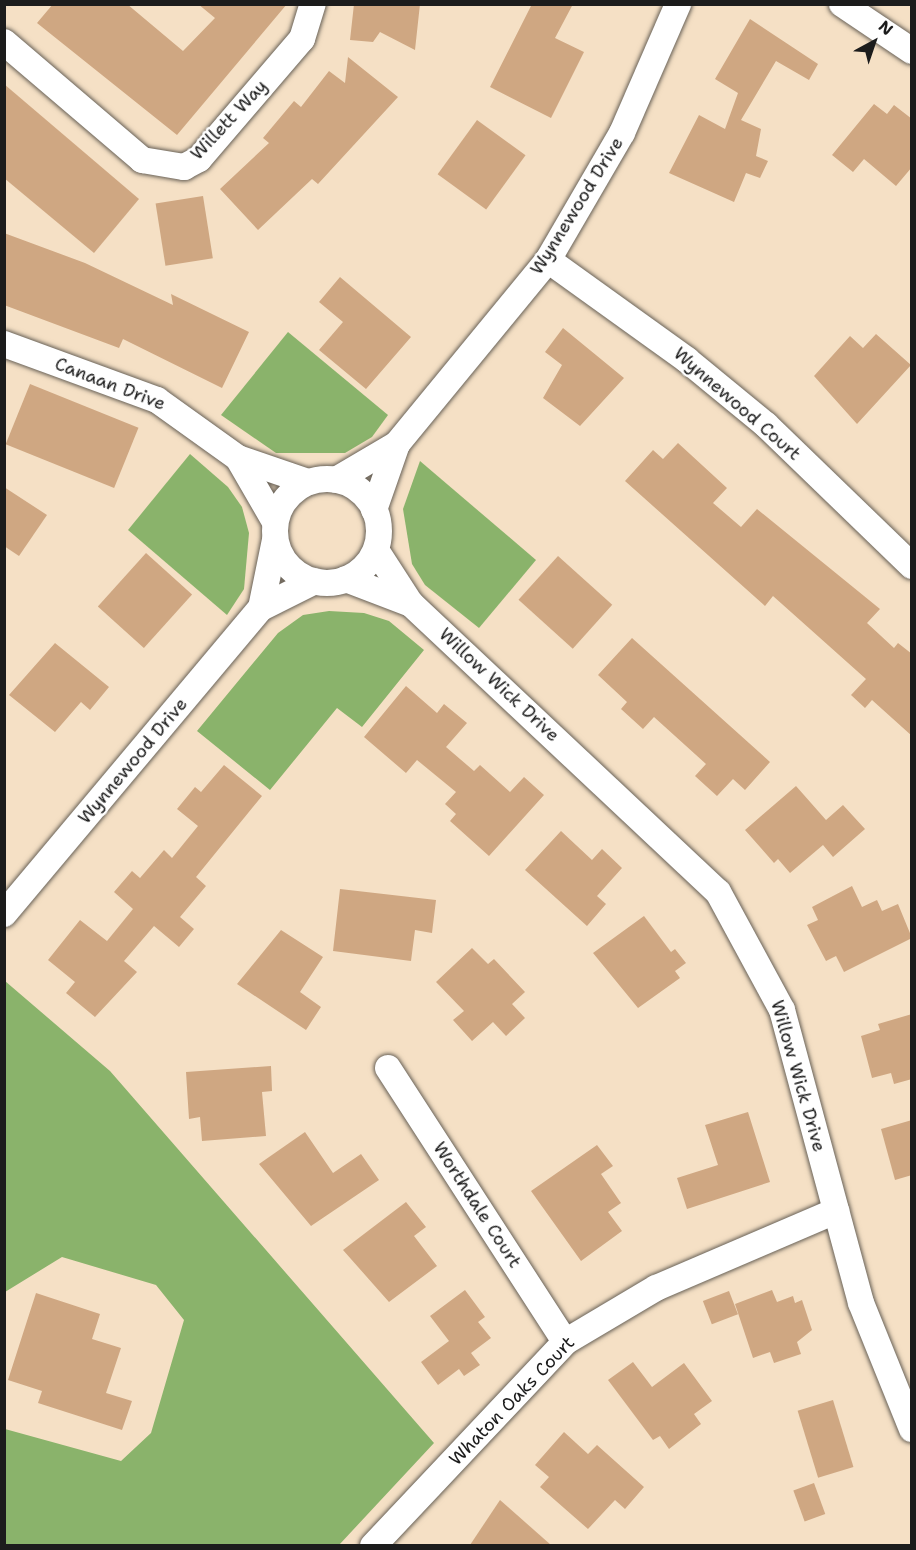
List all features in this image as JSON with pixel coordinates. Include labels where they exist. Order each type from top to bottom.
[{"type":"street","name":"Willett Way","points":[[4,42],[142,160],[184,166],[199,159],[302,39],[313,4]]},
{"type":"street","name":"Wynnewood Drive","points":[[261,608],[275,531],[287,497],[308,482],[336,480],[397,444],[548,260],[622,133],[678,4]]},
{"type":"street","points":[[842,4],[912,51]]},
{"type":"street","name":"Wynnewood Court","points":[[548,260],[687,360],[757,418],[912,566]]},
{"type":"street","name":"Canaan Drive","points":[[4,344],[157,400],[238,458],[308,482]]},
{"type":"street","name":"Wynnewood Drive","points":[[376,550],[374,510],[397,444]]},
{"type":"street","name":"Canaan Drive","points":[[238,458],[275,531]]},
{"type":"street","points":[[336,480],[359,490],[374,510]]},
{"type":"street","points":[[275,531],[293,570],[315,581]]},
{"type":"street","points":[[346,579],[367,564],[376,550]]},
{"type":"street","name":"Willow Wick Drive","points":[[376,550],[411,604],[718,892],[782,1010],[861,1303],[912,1429]]},
{"type":"street","name":"Wynnewood Drive","points":[[4,914],[261,608],[315,581],[346,579]]},
{"type":"street","name":"Willow Wick Drive","points":[[346,579],[411,604]]},
{"type":"street","name":"Worthdale Court","points":[[388,1068],[565,1342]]},
{"type":"street","name":"Whaton Oaks Court","points":[[374,1545],[565,1342],[656,1288],[837,1211]]},
{"type":"green space","points":[[288,332],[388,415],[372,437],[345,453],[276,453],[221,415]]},
{"type":"green space","points":[[190,454],[228,487],[242,507],[249,533],[244,589],[227,615],[128,530]]},
{"type":"green space","points":[[420,461],[536,560],[479,628],[425,585],[412,564],[403,509]]},
{"type":"green space","points":[[329,611],[364,613],[389,621],[424,650],[362,727],[337,708],[270,790],[197,731],[278,633],[303,615]]},
{"type":"green space","points":[[5,981],[110,1071],[434,1443],[339,1545],[5,1545],[5,1429],[121,1461],[151,1433],[184,1320],[156,1285],[62,1257],[5,1292]]},
{"type":"building","points":[[53,4],[127,4],[183,51],[215,18],[198,4],[287,4],[177,135],[37,23]]},
{"type":"building","points":[[354,4],[420,4],[415,50],[380,32],[373,42],[350,40]]},
{"type":"building","points":[[532,4],[573,4],[555,38],[584,52],[551,118],[490,87]]},
{"type":"building","points":[[750,19],[818,64],[809,80],[776,61],[741,120],[761,129],[756,156],[768,161],[760,178],[746,173],[734,202],[669,173],[699,115],[725,129],[738,93],[715,79]]},
{"type":"building","points":[[348,57],[398,97],[318,184],[312,179],[258,230],[220,189],[269,143],[263,138],[294,101],[301,107],[329,71],[345,83]]},
{"type":"building","points":[[4,84],[139,199],[94,253],[4,178]]},
{"type":"building","points":[[874,104],[887,114],[894,105],[912,119],[912,167],[896,186],[864,159],[853,172],[832,155]]},
{"type":"building","points":[[477,120],[526,155],[486,209],[438,174]]},
{"type":"building","points":[[203,196],[213,258],[165,266],[156,204]]},
{"type":"building","points":[[4,233],[85,263],[173,305],[171,294],[249,332],[222,388],[123,339],[119,348],[4,305]]},
{"type":"building","points":[[340,277],[411,337],[366,389],[319,350],[343,322],[319,302]]},
{"type":"building","points":[[563,328],[624,378],[580,426],[543,398],[562,365],[545,352]]},
{"type":"building","points":[[876,334],[911,365],[857,424],[814,376],[850,336],[863,348]]},
{"type":"building","points":[[30,384],[138,428],[114,488],[6,444]]},
{"type":"building","points":[[678,443],[727,488],[713,503],[741,527],[757,509],[880,609],[867,623],[894,648],[898,643],[912,654],[912,736],[872,700],[865,708],[851,695],[866,679],[773,596],[765,606],[625,481],[653,450],[663,459]]},
{"type":"building","points":[[4,487],[47,515],[19,556],[4,546]]},
{"type":"building","points":[[146,553],[192,594],[144,648],[98,607]]},
{"type":"building","points":[[558,556],[612,605],[573,649],[519,600]]},
{"type":"building","points":[[632,638],[770,762],[745,790],[733,779],[717,796],[695,776],[706,764],[654,717],[643,729],[621,709],[627,702],[598,675]]},
{"type":"building","points":[[55,643],[109,687],[90,710],[81,702],[55,732],[9,695]]},
{"type":"building","points":[[406,686],[437,713],[444,704],[467,723],[446,747],[474,771],[480,765],[510,792],[524,777],[544,795],[489,856],[450,821],[456,814],[445,804],[456,792],[417,760],[406,773],[364,737]]},
{"type":"building","points":[[224,765],[262,796],[196,877],[206,886],[180,917],[194,929],[179,947],[154,926],[124,961],[137,972],[95,1017],[66,993],[75,982],[48,960],[80,920],[107,941],[133,909],[114,892],[132,871],[140,878],[164,850],[172,858],[198,826],[177,809],[195,787],[201,792]]},
{"type":"building","points":[[796,786],[826,820],[843,805],[865,829],[833,857],[823,845],[790,873],[778,859],[774,863],[745,830]]},
{"type":"building","points":[[561,831],[592,860],[602,849],[622,868],[597,896],[606,904],[587,926],[525,870]]},
{"type":"building","points":[[852,886],[862,907],[877,900],[882,911],[898,904],[912,938],[844,972],[836,956],[826,961],[807,925],[818,920],[812,907]]},
{"type":"building","points":[[340,889],[436,900],[432,933],[415,930],[411,961],[333,951]]},
{"type":"building","points":[[644,916],[671,952],[675,949],[686,963],[675,971],[680,978],[638,1008],[593,953]]},
{"type":"building","points":[[281,930],[323,957],[300,992],[321,1007],[306,1030],[237,984]]},
{"type":"building","points":[[472,948],[488,964],[494,959],[525,992],[512,1004],[525,1018],[506,1036],[493,1022],[472,1041],[453,1020],[464,1011],[436,982]]},
{"type":"building","points":[[912,1014],[912,1079],[894,1084],[891,1073],[872,1078],[861,1036],[880,1030],[878,1024]]},
{"type":"building","points":[[271,1066],[272,1091],[262,1092],[266,1136],[202,1141],[200,1117],[189,1119],[186,1072]]},
{"type":"building","points":[[748,1112],[770,1182],[687,1209],[677,1178],[718,1165],[705,1125]]},
{"type":"building","points":[[912,1120],[912,1175],[895,1180],[881,1129]]},
{"type":"building","points":[[305,1132],[333,1173],[361,1154],[379,1180],[311,1226],[259,1164]]},
{"type":"building","points":[[597,1145],[613,1166],[601,1174],[621,1203],[608,1212],[622,1231],[581,1261],[531,1191]]},
{"type":"building","points":[[406,1202],[426,1227],[414,1236],[437,1266],[389,1302],[343,1250]]},
{"type":"building","points":[[465,1290],[485,1317],[478,1322],[491,1338],[471,1353],[480,1365],[464,1376],[459,1369],[438,1385],[421,1362],[449,1341],[430,1316]]},
{"type":"building","points":[[772,1290],[777,1302],[793,1296],[795,1303],[802,1300],[812,1330],[797,1342],[801,1354],[774,1363],[770,1352],[753,1358],[735,1304]]},
{"type":"building","points":[[729,1291],[738,1314],[712,1324],[703,1301]]},
{"type":"building","points":[[36,1293],[100,1314],[92,1339],[121,1348],[106,1393],[132,1401],[122,1430],[38,1403],[42,1391],[8,1380]]},
{"type":"building","points":[[633,1362],[652,1387],[684,1363],[712,1401],[694,1414],[701,1424],[669,1449],[660,1436],[653,1440],[608,1380]]},
{"type":"building","points":[[833,1400],[853,1467],[818,1478],[798,1411]]},
{"type":"building","points":[[564,1432],[588,1454],[597,1445],[644,1487],[625,1509],[615,1500],[588,1529],[540,1487],[549,1477],[535,1465]]},
{"type":"building","points":[[814,1483],[825,1514],[805,1522],[793,1491]]},
{"type":"building","points":[[500,1500],[551,1545],[470,1545]]}]
